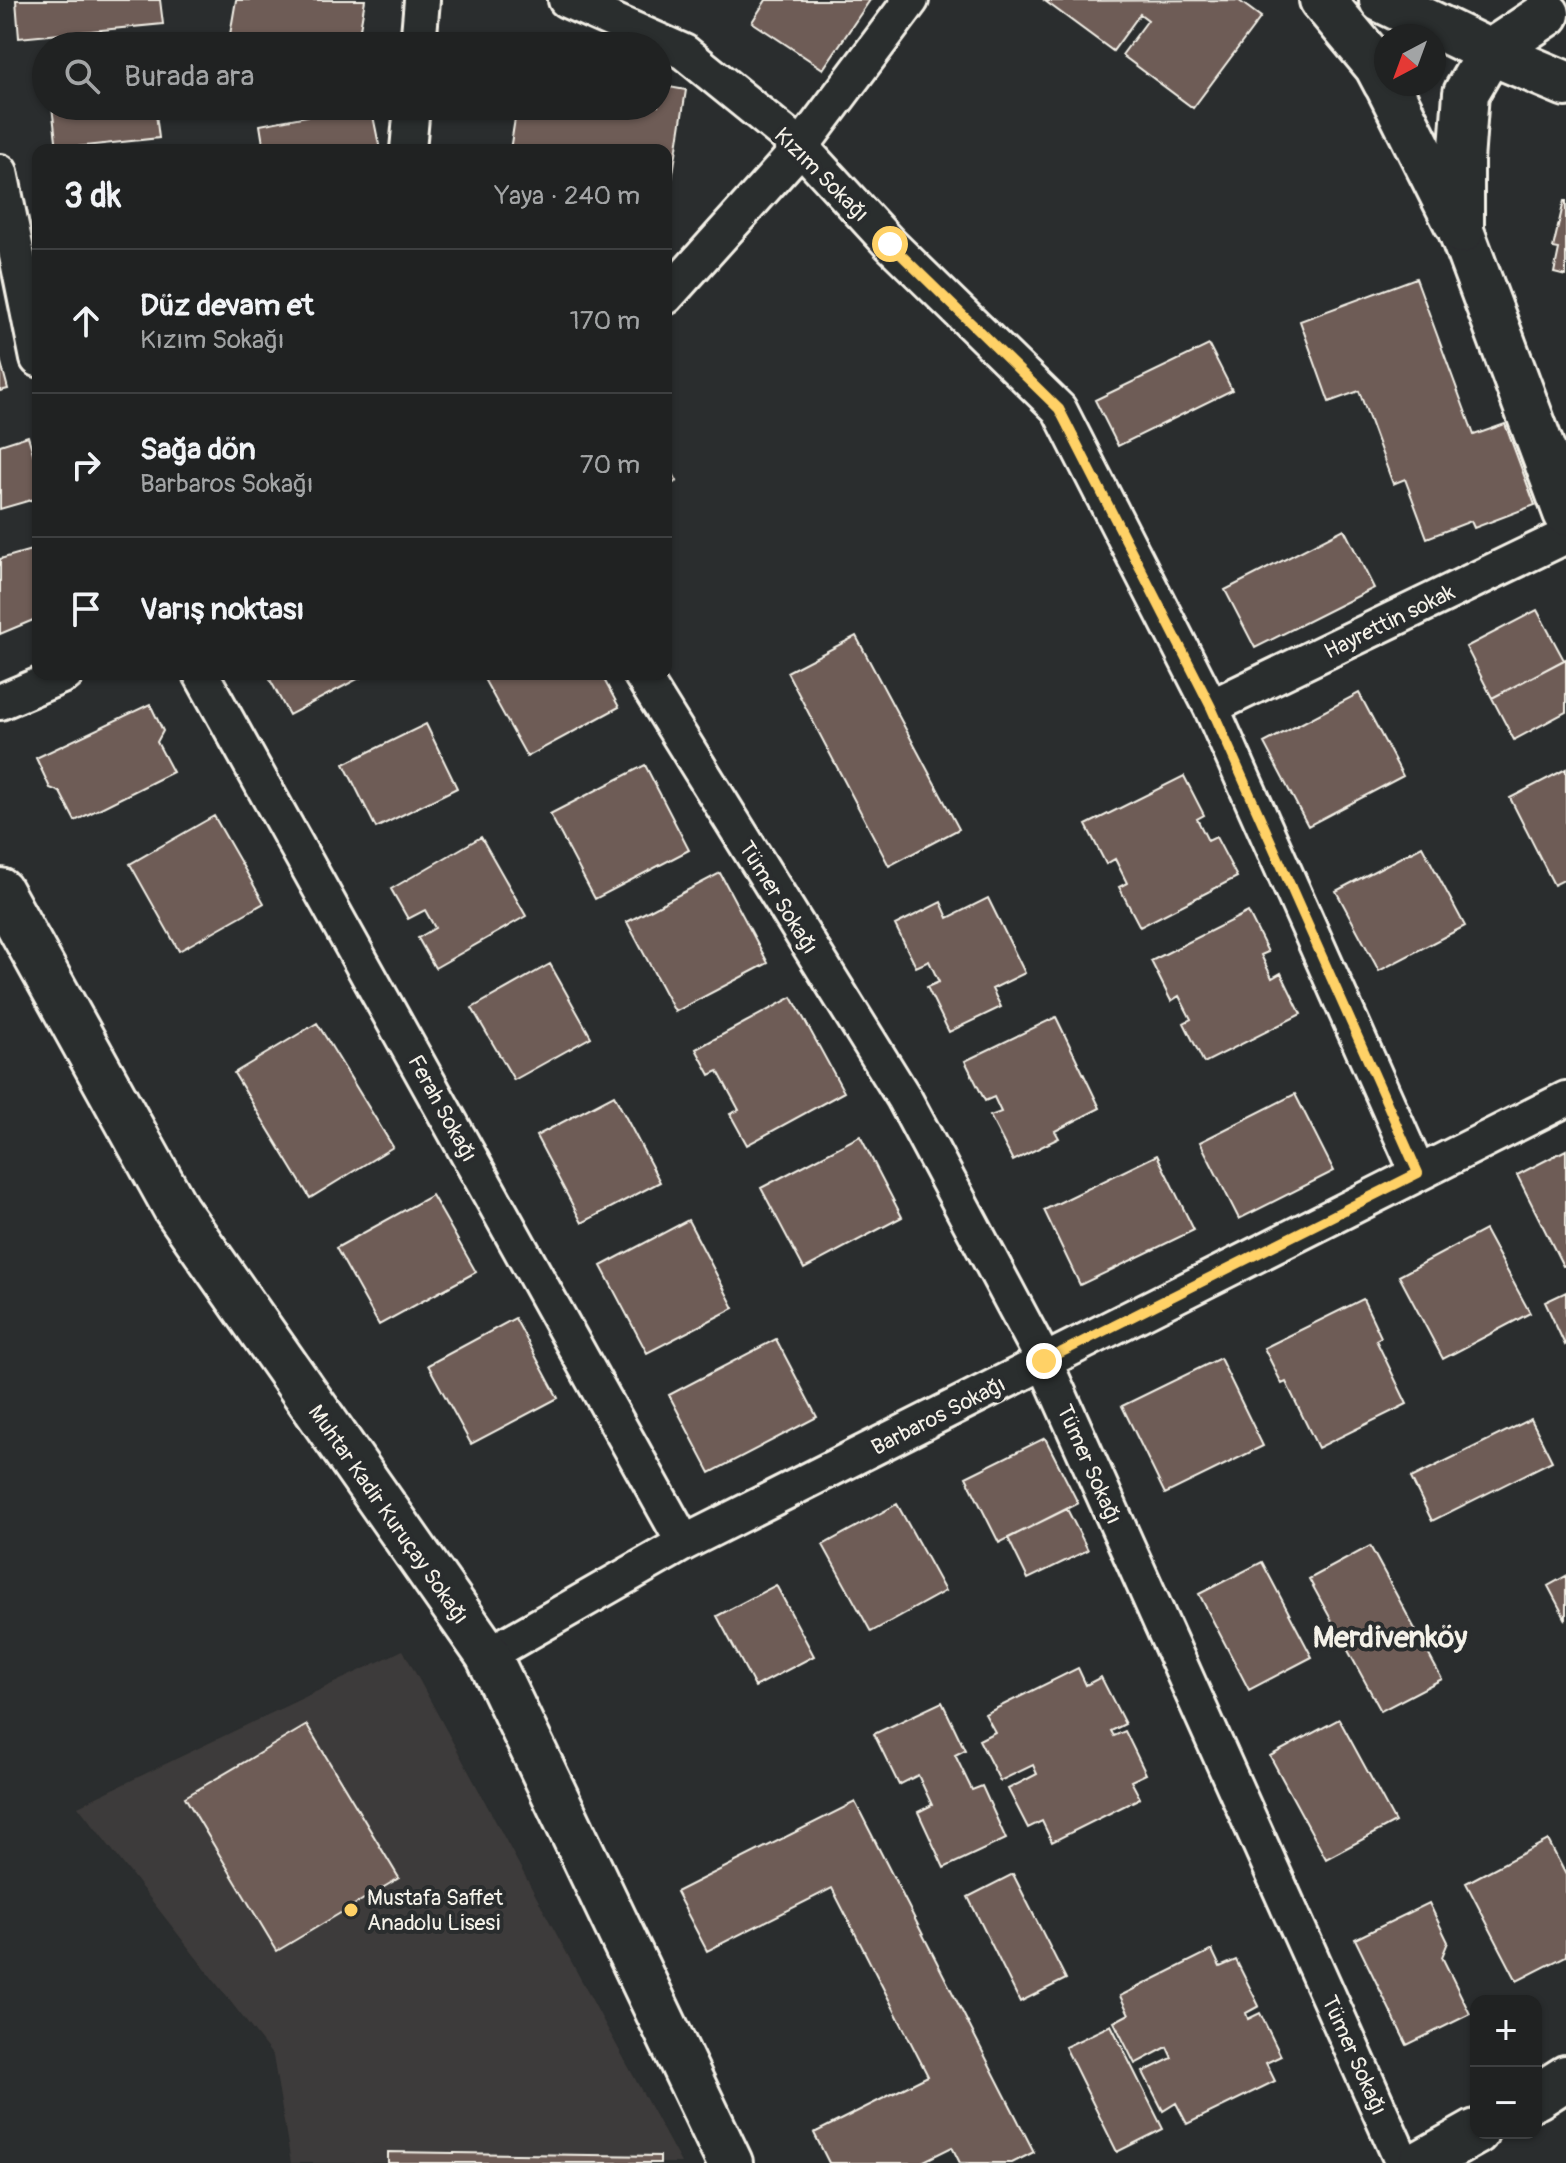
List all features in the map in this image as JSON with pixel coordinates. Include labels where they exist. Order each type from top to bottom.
[{"type":"street","points":[[419,32],[422,0]]},
{"type":"street","name":"Kızım Sokağı","points":[[566,0],[639,32]]},
{"type":"street","points":[[672,290],[801,147],[911,0]]},
{"type":"street","points":[[1322,0],[1374,62]]},
{"type":"street","points":[[1382,0],[1490,52],[1566,84]]},
{"type":"street","points":[[1461,231],[1461,161],[1466,93],[1490,52],[1540,12]]},
{"type":"street","name":"Kızım Sokağı","points":[[672,47],[684,52],[801,147],[890,244],[1059,409],[1211,707],[1418,1173]]},
{"type":"street","points":[[1393,96],[1461,231],[1566,513]]},
{"type":"street","points":[[409,144],[411,120]]},
{"type":"street","points":[[0,172],[32,329]]},
{"type":"street","name":"Hayrettin sokak","points":[[1211,707],[1566,536]]},
{"type":"street","points":[[0,702],[52,680]]},
{"type":"street","name":"Ferah Sokağı","points":[[204,680],[684,1543]]},
{"type":"street","name":"Tümer Sokağı","points":[[645,680],[904,1098],[1044,1361],[1403,2163]]},
{"type":"street","name":"Muhtar Kadir Kuruçay Sokağı","points":[[0,891],[176,1209],[488,1655],[730,2163]]},
{"type":"street","name":"Barbaros Sokağı","points":[[488,1655],[684,1543],[1566,1099]]},
{"type":"street","points":[[1542,2093],[1566,2078]]},
{"type":"street","points":[[1421,2163],[1470,2135]]},
{"type":"shaded area","name":"Mustafa Saffet Anadolu Lisesi","points":[[403,1650],[681,2163],[291,2163],[273,2056],[78,1806]]},
{"type":"building","points":[[16,0],[160,0],[163,24],[81,32],[32,32],[32,37],[19,38]]},
{"type":"building","points":[[236,0],[365,0],[359,32],[230,32]]},
{"type":"building","points":[[766,0],[870,0],[823,69],[752,22]]},
{"type":"building","points":[[1238,0],[1261,17],[1193,108],[1122,55],[1148,20],[1140,14],[1113,51],[1045,1]]},
{"type":"building","points":[[672,88],[686,90],[672,180],[672,144],[511,144],[515,120],[672,120]]},
{"type":"building","points":[[54,120],[157,120],[159,138],[103,144],[56,144]]},
{"type":"building","points":[[286,120],[374,120],[379,144],[263,144],[260,125]]},
{"type":"building","points":[[1564,201],[1566,276],[1554,273],[1559,249],[1553,248]]},
{"type":"building","points":[[1416,278],[1474,435],[1505,424],[1535,505],[1474,528],[1471,521],[1427,538],[1405,479],[1393,484],[1359,391],[1329,402],[1300,321]]},
{"type":"building","points":[[1209,345],[1232,390],[1118,446],[1095,400]]},
{"type":"building","points":[[0,359],[8,389],[0,391]]},
{"type":"building","points":[[28,436],[32,450],[32,500],[0,509],[0,445]]},
{"type":"building","points":[[1344,529],[1374,588],[1255,648],[1225,590]]},
{"type":"building","points":[[32,550],[32,621],[0,634],[0,559]]},
{"type":"building","points":[[1537,610],[1564,660],[1492,698],[1466,647]]},
{"type":"building","points":[[856,636],[959,829],[889,866],[787,672]]},
{"type":"building","points":[[1566,659],[1566,712],[1514,740],[1492,698]]},
{"type":"building","points":[[270,680],[356,680],[289,715]]},
{"type":"building","points":[[485,680],[604,680],[619,707],[527,757]]},
{"type":"building","points":[[1359,693],[1403,776],[1308,826],[1264,743]]},
{"type":"building","points":[[150,704],[163,731],[157,742],[173,772],[75,821],[60,792],[50,788],[36,758]]},
{"type":"building","points":[[426,724],[457,788],[376,828],[344,764]]},
{"type":"building","points":[[645,765],[689,850],[595,899],[550,814]]},
{"type":"building","points":[[1566,769],[1566,879],[1554,885],[1510,798]]},
{"type":"building","points":[[1184,776],[1204,815],[1197,819],[1208,841],[1216,837],[1237,877],[1140,927],[1119,887],[1127,883],[1115,859],[1106,864],[1086,825]]},
{"type":"building","points":[[214,816],[264,903],[179,951],[130,864]]},
{"type":"building","points":[[481,837],[526,916],[435,968],[418,938],[435,928],[425,910],[408,919],[391,889]]},
{"type":"building","points":[[1422,846],[1465,926],[1379,971],[1336,891]]},
{"type":"building","points":[[720,873],[768,963],[675,1012],[627,922]]},
{"type":"building","points":[[988,898],[1025,973],[992,989],[1001,1007],[949,1032],[927,987],[939,982],[929,961],[916,967],[895,925],[941,902],[948,918]]},
{"type":"building","points":[[1248,912],[1268,952],[1261,955],[1272,978],[1281,973],[1301,1014],[1204,1063],[1184,1023],[1191,1019],[1179,996],[1171,1001],[1151,961]]},
{"type":"building","points":[[550,964],[591,1037],[514,1080],[472,1008]]},
{"type":"building","points":[[792,997],[844,1092],[747,1145],[730,1114],[739,1110],[718,1071],[710,1075],[696,1049]]},
{"type":"building","points":[[1056,1017],[1100,1108],[1055,1131],[1059,1138],[1013,1161],[990,1116],[1001,1112],[994,1097],[985,1101],[965,1061]]},
{"type":"building","points":[[317,1023],[393,1147],[310,1198],[234,1073]]},
{"type":"building","points":[[1295,1094],[1334,1171],[1239,1219],[1200,1142]]},
{"type":"building","points":[[614,1095],[660,1182],[582,1223],[536,1136]]},
{"type":"building","points":[[860,1136],[902,1217],[804,1269],[761,1188]]},
{"type":"building","points":[[1566,1150],[1566,1265],[1563,1266],[1517,1175]]},
{"type":"building","points":[[1157,1155],[1194,1230],[1080,1285],[1044,1210]]},
{"type":"building","points":[[432,1195],[476,1272],[379,1325],[336,1248]]},
{"type":"building","points":[[688,1220],[734,1308],[647,1353],[601,1266]]},
{"type":"building","points":[[1485,1230],[1530,1313],[1443,1359],[1399,1276]]},
{"type":"building","points":[[1566,1292],[1566,1344],[1565,1345],[1545,1302]]},
{"type":"building","points":[[1363,1299],[1381,1337],[1376,1340],[1407,1404],[1318,1448],[1286,1382],[1282,1384],[1264,1348]]},
{"type":"building","points":[[515,1318],[558,1398],[471,1444],[428,1365]]},
{"type":"building","points":[[776,1339],[817,1417],[710,1473],[669,1395]]},
{"type":"building","points":[[1220,1358],[1263,1446],[1165,1494],[1122,1406]]},
{"type":"building","points":[[1531,1419],[1552,1461],[1432,1521],[1411,1478]]},
{"type":"building","points":[[1045,1438],[1078,1503],[999,1543],[966,1477]]},
{"type":"building","points":[[897,1504],[945,1591],[871,1632],[823,1545]]},
{"type":"building","points":[[1067,1509],[1088,1550],[1028,1579],[1008,1538]]},
{"type":"building","points":[[1370,1546],[1442,1679],[1381,1711],[1309,1579]]},
{"type":"building","points":[[1262,1562],[1312,1657],[1249,1690],[1199,1594]]},
{"type":"building","points":[[1566,1576],[1566,1620],[1548,1586]]},
{"type":"building","points":[[776,1585],[814,1656],[755,1687],[717,1616]]},
{"type":"building","points":[[1078,1668],[1086,1685],[1101,1677],[1125,1724],[1111,1731],[1114,1736],[1125,1731],[1146,1774],[1131,1781],[1140,1798],[1052,1842],[1042,1821],[1028,1828],[1008,1789],[1037,1774],[1033,1765],[1000,1781],[979,1740],[995,1732],[985,1714]]},
{"type":"building","points":[[942,1702],[965,1750],[955,1755],[972,1790],[982,1786],[1006,1839],[944,1868],[918,1812],[932,1805],[918,1775],[899,1785],[874,1734]]},
{"type":"building","points":[[1339,1719],[1395,1822],[1326,1859],[1270,1756]]},
{"type":"building","points":[[307,1725],[399,1878],[277,1951],[185,1797]]},
{"type":"building","points":[[855,1802],[1034,2152],[1012,2163],[960,2163],[952,2147],[920,2163],[829,2163],[814,2133],[928,2076],[832,1888],[707,1951],[676,1892]]},
{"type":"building","points":[[1548,1840],[1566,1875],[1566,1956],[1517,1981],[1466,1883]]},
{"type":"building","points":[[1013,1874],[1066,1979],[1020,2002],[968,1897]]},
{"type":"building","points":[[1429,1903],[1448,1942],[1442,1957],[1470,2014],[1407,2045],[1355,1939]]},
{"type":"building","points":[[1212,1950],[1220,1967],[1236,1960],[1259,2006],[1246,2013],[1248,2019],[1260,2013],[1281,2056],[1266,2063],[1275,2081],[1187,2124],[1176,2103],[1163,2111],[1143,2072],[1172,2058],[1167,2047],[1135,2064],[1114,2022],[1129,2014],[1120,1996]]},
{"type":"building","points":[[1111,2025],[1163,2129],[1117,2152],[1065,2047]]},
{"type":"building","points":[[388,2152],[660,2156],[660,2163],[388,2163]]},
{"type":"place","name":"Mustafa Saffet Anadolu Lisesi","points":[[351,1910]]},
{"type":"district","name":"Merdivenköy","points":[[1390,1637]]},
{"type":"route","points":[[890,244],[1059,409],[1211,707],[1418,1173],[1044,1361]]}]
